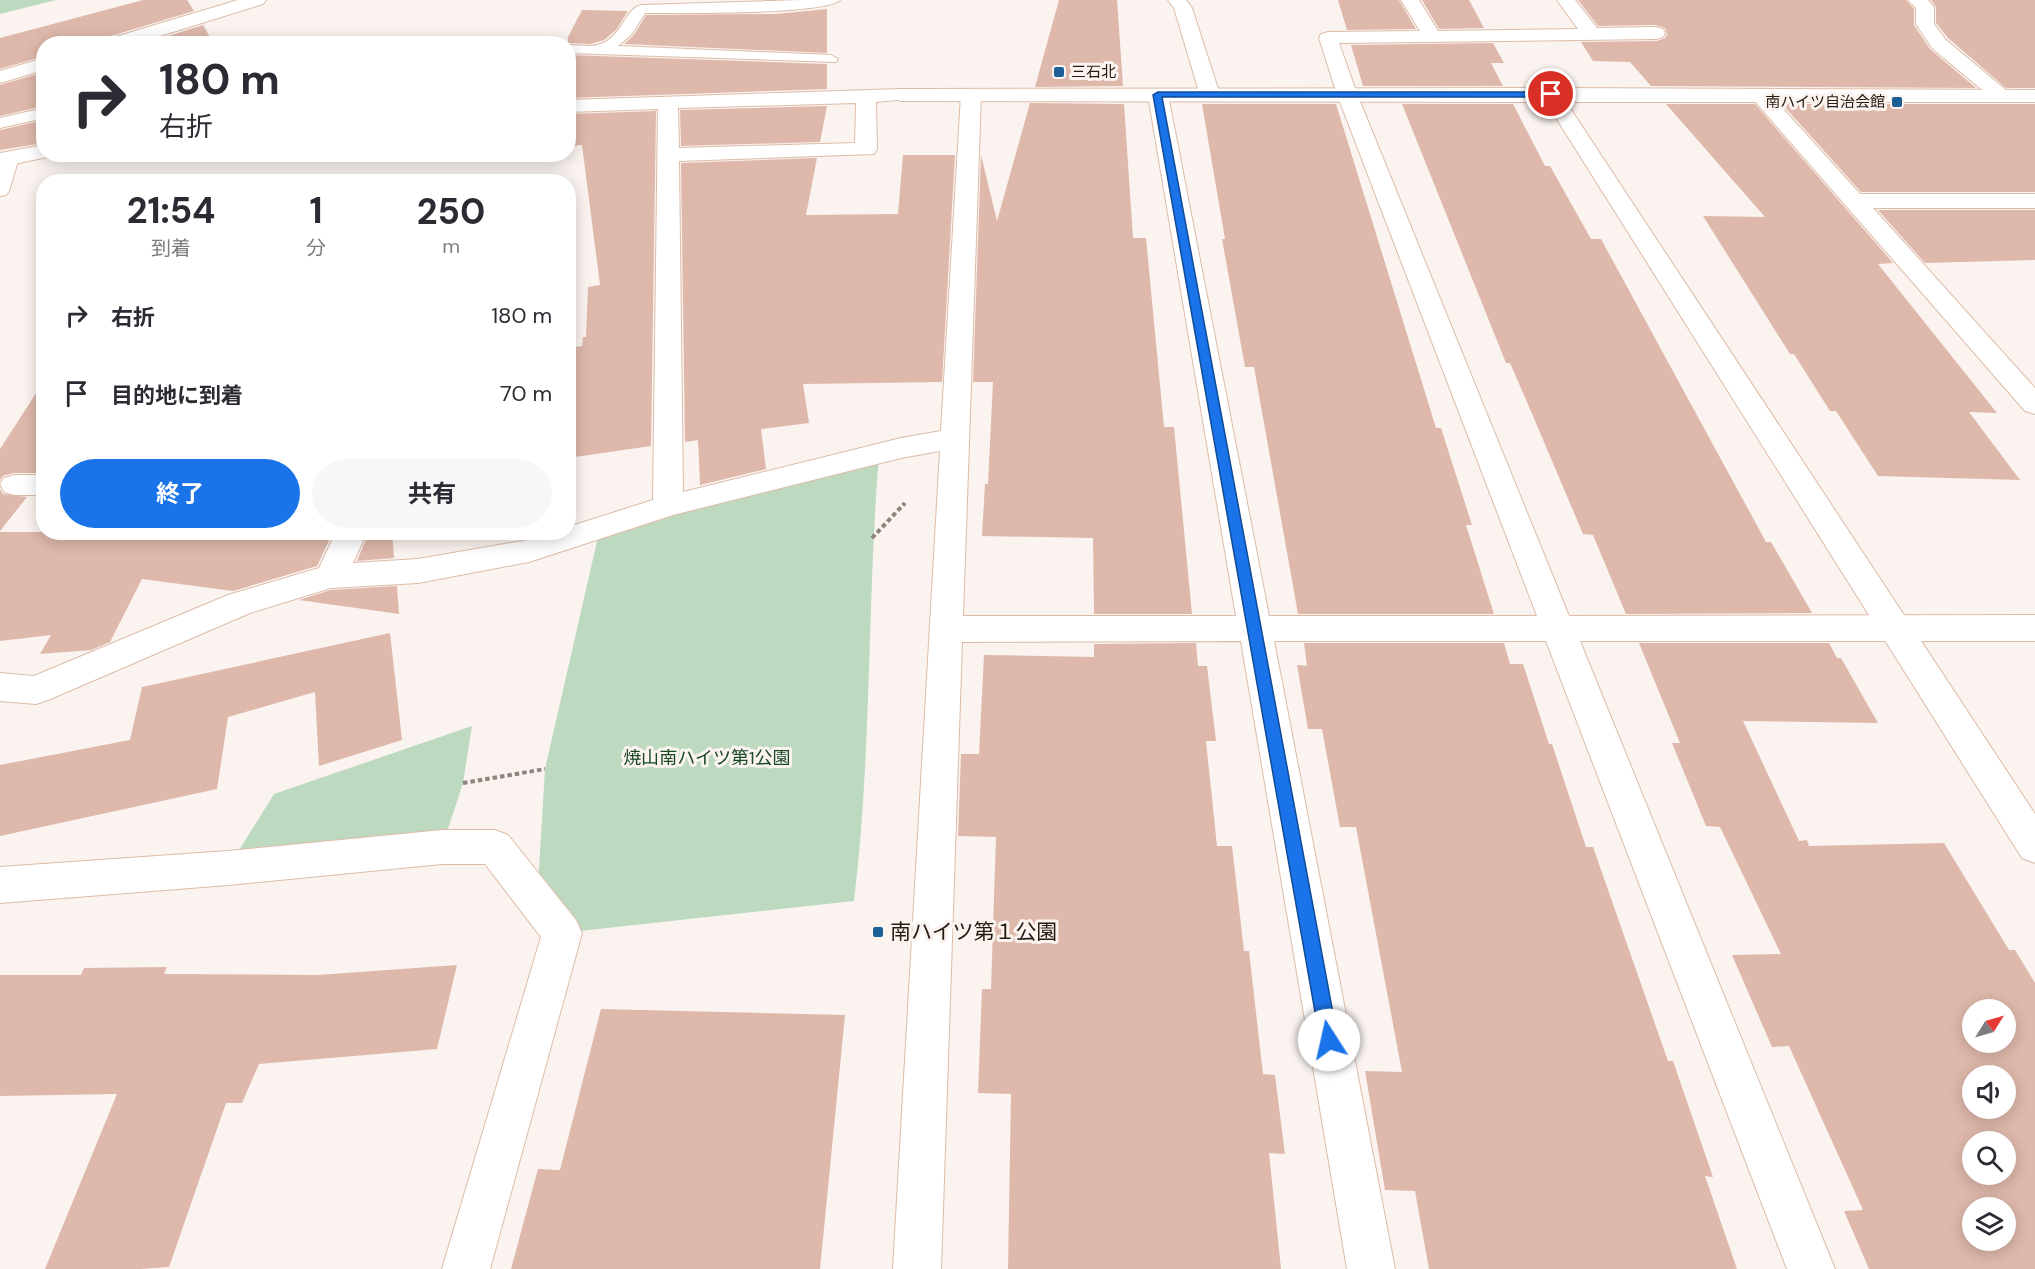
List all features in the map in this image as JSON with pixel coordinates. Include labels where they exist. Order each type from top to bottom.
[{"type":"street","points":[[138,36],[257,0]]},
{"type":"street","points":[[1177,0],[1183,8],[1210,94]]},
{"type":"street","points":[[1410,0],[1432,36]]},
{"type":"street","points":[[1566,0],[1592,34]]},
{"type":"street","points":[[1917,0],[1925,7],[1924,24],[1939,44],[2000,95]]},
{"type":"street","points":[[1656,33],[1328,38],[1347,94],[1811,1269]]},
{"type":"street","points":[[0,77],[36,66]]},
{"type":"street","points":[[1551,94],[2035,846]]},
{"type":"street","points":[[576,106],[901,95],[2035,96]]},
{"type":"street","points":[[917,1269],[953,439],[971,95]]},
{"type":"street","points":[[1158,95],[1371,1269]]},
{"type":"street","points":[[1760,95],[2035,405]]},
{"type":"street","points":[[668,155],[705,152],[866,149],[866,96]]},
{"type":"street","points":[[668,103],[668,506]]},
{"type":"street","points":[[6,159],[36,153]]},
{"type":"street","points":[[1854,201],[2035,201]]},
{"type":"street","points":[[576,536],[668,506],[901,448],[953,439]]},
{"type":"street","points":[[14,485],[36,485]]},
{"type":"street","points":[[331,576],[348,540]]},
{"type":"street","points":[[0,687],[36,690],[239,604],[331,576],[418,572],[529,551],[563,540]]},
{"type":"street","points":[[946,629],[2035,628]]},
{"type":"street","points":[[0,885],[228,868],[442,847],[495,847],[562,933],[466,1269]]},
{"type":"lane","points":[[599,50],[619,41],[631,25],[636,13],[641,9],[787,6],[833,0]]},
{"type":"lane","points":[[576,49],[831,59]]},
{"type":"lane","points":[[0,123],[36,115]]},
{"type":"lane","points":[[0,191],[6,159]]},
{"type":"path","points":[[463,783],[544,768]]},
{"type":"green space","points":[[0,0],[56,0],[0,14]]},
{"type":"green space","name":"焼山南ハイツ第1公園","points":[[879,454],[864,790],[854,901],[562,933],[537,902],[545,769],[600,528]]},
{"type":"green space","points":[[472,726],[463,783],[442,847],[228,868],[274,794]]},
{"type":"building","points":[[143,0],[187,0],[194,11],[111,36],[36,36],[36,58],[0,69],[0,38]]},
{"type":"building","points":[[1059,0],[1117,0],[1123,86],[1035,87]]},
{"type":"building","points":[[1338,0],[1399,0],[1416,29],[1347,30]]},
{"type":"building","points":[[1422,0],[1469,0],[1484,28],[1439,29]]},
{"type":"building","points":[[1578,0],[1906,0],[1914,9],[1914,25],[1930,49],[1976,88],[1651,86],[1630,62],[1593,61],[1581,42],[1657,41],[1665,38],[1667,34],[1665,28],[1656,25],[1598,26]]},
{"type":"building","points":[[1931,0],[2035,0],[2035,88],[2006,88],[1948,38],[1936,23],[1936,7]]},
{"type":"building","points":[[827,9],[827,53],[624,44],[634,35],[646,15],[776,14]]},
{"type":"building","points":[[582,10],[628,11],[616,30],[604,40],[590,44],[576,43],[576,36],[569,36]]},
{"type":"building","points":[[203,25],[209,36],[168,36]]},
{"type":"building","points":[[1493,43],[1504,63],[1491,63],[1503,86],[1363,86],[1351,45]]},
{"type":"building","points":[[576,55],[827,64],[827,89],[576,98]]},
{"type":"building","points":[[36,74],[36,108],[0,116],[0,85]]},
{"type":"building","points":[[1030,103],[1124,104],[1133,238],[1146,238],[1164,427],[1174,427],[1192,614],[1094,614],[1093,538],[982,536],[985,484],[988,484],[993,382],[973,382],[981,155],[997,221]]},
{"type":"building","points":[[1202,104],[1336,104],[1436,428],[1441,428],[1472,525],[1466,525],[1494,614],[1298,614],[1254,367],[1245,367],[1222,239],[1225,239]]},
{"type":"building","points":[[1402,104],[1513,104],[1545,166],[1550,166],[1591,239],[1601,239],[1766,542],[1771,542],[1812,613],[1626,614],[1593,535],[1583,534],[1510,363],[1506,363]]},
{"type":"building","points":[[1666,104],[1755,104],[1893,263],[1878,264],[1997,413],[1969,412],[2020,480],[1878,476],[1836,411],[1830,411],[1794,354],[1790,354],[1703,216],[1765,217]]},
{"type":"building","points":[[1782,104],[2035,104],[2035,192],[1861,192]]},
{"type":"building","points":[[827,106],[820,142],[681,146],[680,110]]},
{"type":"building","points":[[656,111],[651,446],[576,457],[576,347],[582,346],[583,337],[586,337],[588,287],[600,285],[582,145],[576,145],[576,114]]},
{"type":"building","points":[[36,122],[36,144],[0,150],[0,130]]},
{"type":"building","points":[[903,155],[955,155],[942,382],[803,384],[809,423],[761,429],[766,469],[700,485],[698,440],[685,442],[681,163],[817,158],[806,215],[898,214]]},
{"type":"building","points":[[1878,210],[2035,210],[2035,260],[1925,263]]},
{"type":"building","points":[[36,393],[36,473],[13,473],[3,476],[0,480],[0,449]]},
{"type":"building","points":[[0,489],[3,494],[27,497],[0,531]]},
{"type":"building","points":[[0,532],[36,532],[36,540],[329,540],[317,566],[233,591],[142,579],[110,642],[91,650],[40,654],[51,635],[0,641]]},
{"type":"building","points":[[366,540],[393,540],[394,558],[357,561]]},
{"type":"building","points":[[397,586],[399,614],[299,600],[331,590]]},
{"type":"building","points":[[390,633],[402,740],[319,766],[315,692],[228,717],[217,789],[0,836],[0,765],[130,740],[142,687]]},
{"type":"building","points":[[1196,643],[1198,666],[1207,666],[1216,741],[1206,741],[1217,846],[1232,846],[1244,951],[1249,951],[1263,1074],[1275,1075],[1285,1154],[1269,1153],[1281,1269],[1008,1269],[1011,1094],[978,1093],[982,989],[991,989],[996,837],[958,836],[961,754],[979,754],[984,655],[1094,657],[1094,644]]},
{"type":"building","points":[[1304,643],[1504,643],[1510,664],[1523,664],[1586,847],[1593,847],[1668,1061],[1673,1061],[1713,1177],[1705,1176],[1737,1269],[1429,1269],[1415,1191],[1385,1190],[1365,1071],[1402,1072],[1356,827],[1340,827],[1322,729],[1308,729],[1297,665],[1307,666]]},
{"type":"building","points":[[1639,643],[1829,643],[1837,658],[1841,658],[1878,723],[1743,721],[1799,841],[1807,840],[1809,846],[1944,843],[2009,950],[2015,950],[2035,983],[2035,1269],[1869,1269],[1844,1211],[1863,1210],[1789,1046],[1772,1047],[1732,955],[1781,954],[1720,827],[1706,826],[1672,743],[1680,743]]},
{"type":"building","points":[[457,965],[437,1049],[259,1064],[242,1103],[226,1103],[169,1267],[45,1269],[117,1094],[0,1096],[0,975],[81,975],[84,968],[167,967],[164,974],[318,975]]},
{"type":"building","points":[[601,1009],[845,1015],[820,1269],[511,1269],[538,1169],[560,1170]]},
{"type":"place","name":"三石北","points":[[1059,72]]},
{"type":"place","name":"南ハイツ自治会館","points":[[1897,102]]},
{"type":"place","name":"南ハイツ第１公園","points":[[878,932]]},
{"type":"route","points":[[1329,1040],[1158,95],[1551,94]]}]
